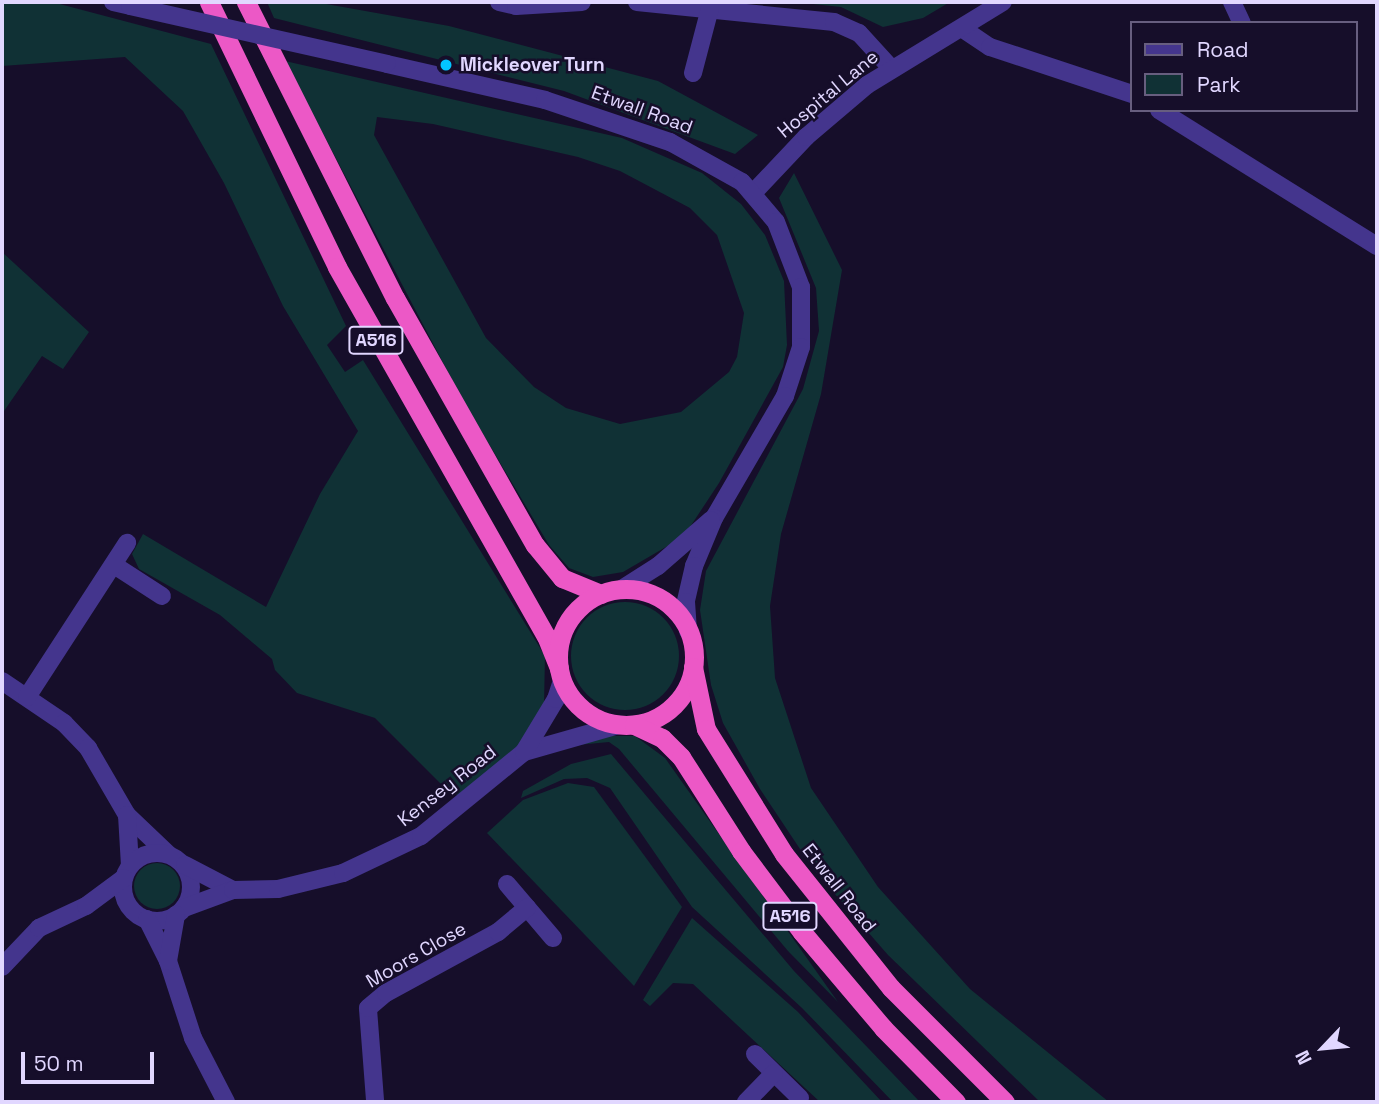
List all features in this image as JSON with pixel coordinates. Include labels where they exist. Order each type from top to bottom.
[{"type":"highway","name":"A516","points":[[209,2],[343,279],[534,615],[560,675]]},
{"type":"highway","name":"A516","points":[[246,2],[401,310],[535,545],[562,578],[610,592]]},
{"type":"highway","points":[[610,592],[645,593],[668,604],[688,631],[693,667],[678,701],[658,717],[627,725],[590,715],[560,675],[558,654],[567,624],[587,601],[610,592]]},
{"type":"highway","name":"Etwall Road","points":[[693,667],[706,729],[784,854],[891,988],[1005,1102]]},
{"type":"highway","name":"A516","points":[[627,725],[663,738],[681,757],[741,851],[802,932],[883,1028],[956,1102]]},
{"type":"street","points":[[499,2],[516,6],[582,2]]},
{"type":"street","points":[[637,2],[841,24],[859,33],[891,68]]},
{"type":"street","name":"Hospital Lane","points":[[754,192],[806,137],[891,68],[963,29],[1003,2]]},
{"type":"street","points":[[1232,2],[1241,21]]},
{"type":"street","name":"Etwall Road","points":[[121,4],[545,100],[670,142],[701,156],[754,192],[776,222],[795,265],[803,307],[802,338],[785,396],[714,518],[689,583],[688,631]]},
{"type":"street","points":[[694,73],[710,8]]},
{"type":"street","points":[[963,29],[990,47],[1130,93]]},
{"type":"street","points":[[1162,112],[1377,246]]},
{"type":"street","name":"Etwall Road","points":[[610,592],[658,566],[714,518]]},
{"type":"street","points":[[27,697],[127,543]]},
{"type":"street","points":[[114,565],[163,596]]},
{"type":"street","name":"Kensey Road","points":[[180,912],[233,890],[300,885],[384,857],[421,836],[524,752],[556,699],[560,675]]},
{"type":"street","points":[[2,681],[64,723],[88,748],[127,815],[168,854],[233,890]]},
{"type":"street","name":"Kensey Road","points":[[524,752],[627,725]]},
{"type":"street","points":[[127,815],[124,896],[142,917],[168,961],[193,1038],[226,1102]]},
{"type":"street","points":[[2,967],[39,928],[86,906],[147,854],[168,854]]},
{"type":"street","points":[[168,961],[180,912],[192,885],[185,865]]},
{"type":"street","points":[[507,884],[553,938]]},
{"type":"street","points":[[86,906],[110,906],[142,917],[180,912]]},
{"type":"street","name":"Moors Close","points":[[376,1102],[368,1008],[386,993],[498,932],[527,908]]},
{"type":"street","points":[[755,1054],[800,1098]]},
{"type":"street","points":[[746,1102],[774,1073]]},
{"type":"green space","points":[[2,2],[52,2],[211,44],[346,326],[327,345],[345,372],[363,360],[545,656],[544,705],[517,749],[461,796],[450,793],[375,718],[297,693],[275,670],[272,659],[220,615],[139,569],[132,554],[143,534],[266,607],[320,494],[358,431],[283,306],[224,183],[183,111],[125,57],[2,66]]},
{"type":"green space","points":[[267,2],[315,2],[449,26],[658,81],[758,135],[735,154],[564,91],[274,18]]},
{"type":"green space","points":[[794,2],[950,2],[923,18],[883,27],[841,7]]},
{"type":"green space","points":[[285,61],[622,138],[702,173],[741,204],[765,235],[784,281],[787,345],[783,367],[719,483],[690,527],[671,544],[623,572],[593,577],[569,568],[549,545],[461,397]],"holes":[[[377,117],[433,124],[578,157],[620,171],[690,208],[717,235],[744,313],[737,357],[729,372],[681,412],[620,424],[566,408],[534,387],[486,338],[374,135]]]},
{"type":"green space","points":[[794,173],[842,270],[821,394],[781,534],[770,606],[775,678],[811,788],[878,887],[970,989],[1109,1102],[1040,1102],[888,955],[814,870],[760,789],[723,723],[711,685],[700,610],[706,571],[803,389],[819,331],[816,288],[779,198]]},
{"type":"green space","points":[[2,252],[89,332],[63,369],[42,356],[2,414]]},
{"type":"green space","points":[[625,602],[646,606],[663,618],[675,635],[679,656],[675,677],[663,694],[646,706],[625,710],[604,706],[587,694],[575,677],[571,656],[575,635],[587,618],[604,606]]},
{"type":"green space","points":[[609,736],[635,736],[665,758],[838,1002],[788,951],[619,749],[609,742],[577,745]]},
{"type":"green space","points":[[611,754],[794,971],[920,1102],[893,1102],[802,1008],[692,907],[610,788],[587,778],[564,779],[521,798],[523,791],[571,764]]},
{"type":"green space","points":[[568,783],[594,787],[682,907],[634,986],[487,833],[523,800]]},
{"type":"green space","points":[[157,863],[173,870],[180,886],[173,902],[157,909],[141,902],[134,886],[141,870]]},
{"type":"green space","points":[[692,918],[798,1012],[882,1102],[820,1102],[693,984],[673,983],[650,1006],[643,1000]]},
{"type":"place","name":"Mickleover Turn","points":[[446,65]]}]
